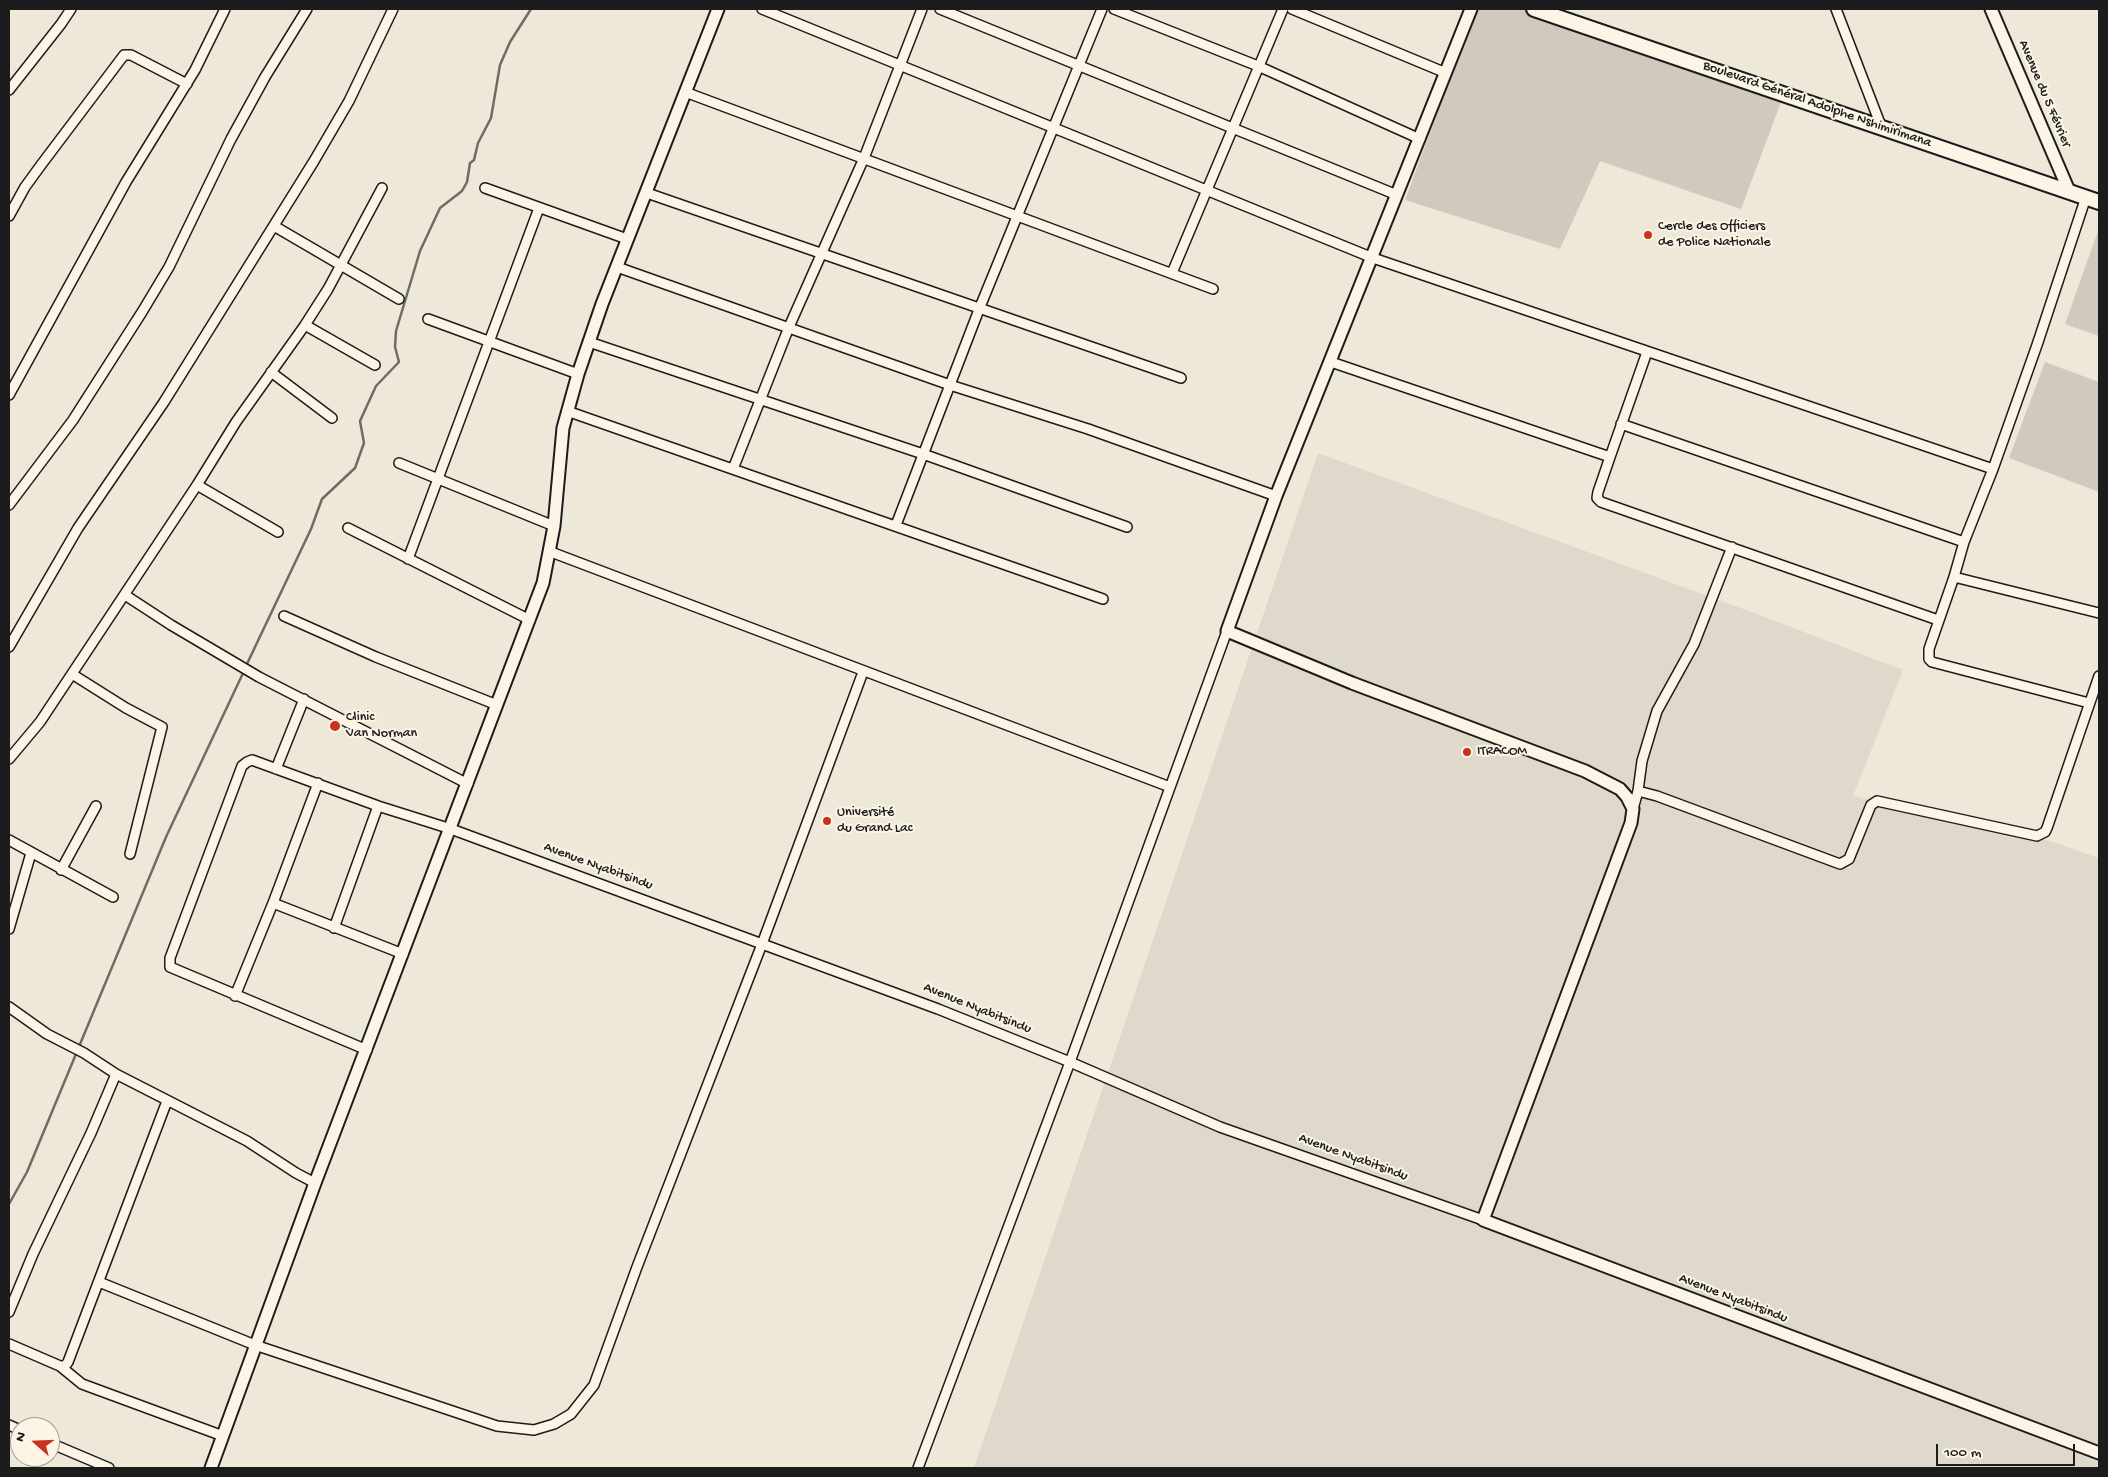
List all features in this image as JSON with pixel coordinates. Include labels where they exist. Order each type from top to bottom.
[{"type":"main road","name":"Boulevard Général Adolphe Nshimirimana","points":[[1534,9],[2092,199]]},
{"type":"street","points":[[9,90],[71,9]]},
{"type":"street","points":[[10,390],[126,182],[187,84],[209,45],[225,9]]},
{"type":"street","points":[[9,505],[73,420],[169,267],[231,139],[265,77],[307,9]]},
{"type":"street","points":[[9,647],[78,528],[164,402],[274,226],[349,101],[393,9]]},
{"type":"street","points":[[211,1468],[315,1183],[543,583],[554,526],[564,428],[578,374],[627,239],[647,193],[718,9]]},
{"type":"street","points":[[762,9],[1373,258],[1992,469]]},
{"type":"street","points":[[733,469],[789,327],[864,158],[922,9]]},
{"type":"street","points":[[940,9],[1397,195]]},
{"type":"street","points":[[896,525],[980,307],[1102,9]]},
{"type":"street","points":[[1114,9],[1258,66],[1420,139]]},
{"type":"street","points":[[1172,273],[1282,9]]},
{"type":"street","points":[[1292,9],[1446,73]]},
{"type":"street","points":[[918,1468],[1070,1062],[1276,496],[1373,258],[1471,9]]},
{"type":"street","points":[[1836,9],[1880,126]]},
{"type":"street","name":"Avenue du 5 Février","points":[[1991,9],[2069,191]]},
{"type":"street","points":[[9,216],[40,165],[124,55],[131,55],[187,84]]},
{"type":"street","points":[[685,92],[1213,289]]},
{"type":"street","points":[[9,759],[40,722],[197,485],[236,422],[305,325],[328,289],[382,188]]},
{"type":"street","points":[[485,188],[627,239]]},
{"type":"street","points":[[647,193],[1181,378]]},
{"type":"street","points":[[2089,703],[1932,662],[1928,655],[1964,542],[2092,199]]},
{"type":"street","points":[[408,559],[440,480],[539,208]]},
{"type":"street","points":[[274,226],[399,299]]},
{"type":"street","points":[[617,267],[950,385],[1073,424],[1276,496]]},
{"type":"street","points":[[428,319],[578,374]]},
{"type":"street","points":[[305,325],[375,365]]},
{"type":"street","points":[[589,342],[923,454],[1127,527]]},
{"type":"street","points":[[1647,352],[1598,492],[1597,498],[1601,502],[1656,523],[1938,620]]},
{"type":"street","points":[[1330,362],[1610,457]]},
{"type":"street","points":[[271,372],[332,418]]},
{"type":"street","points":[[567,411],[896,525],[1102,599]]},
{"type":"street","points":[[1621,424],[1964,542]]},
{"type":"street","points":[[399,463],[554,526]]},
{"type":"street","points":[[197,485],[278,532]]},
{"type":"street","points":[[348,528],[530,620]]},
{"type":"street","points":[[1483,1220],[1631,822],[1642,761],[1657,710],[1694,644],[1732,548]]},
{"type":"street","points":[[550,552],[1170,787]]},
{"type":"street","points":[[1954,577],[2099,612]]},
{"type":"street","points":[[125,595],[259,678],[304,699],[468,784]]},
{"type":"street","points":[[284,616],[376,657],[497,705]]},
{"type":"street","points":[[1227,631],[1352,683],[1585,771],[1620,789],[1627,797],[1632,809]]},
{"type":"street","points":[[99,1282],[255,1345],[497,1426],[534,1430],[554,1424],[571,1414],[594,1385],[637,1267],[762,944],[863,672]]},
{"type":"street","points":[[72,674],[126,708],[162,727],[130,854]]},
{"type":"street","points":[[1638,791],[1658,796],[1840,864],[1848,859],[1871,805],[1877,801],[2037,836],[2047,828],[2099,676]]},
{"type":"street","points":[[276,768],[304,699]]},
{"type":"street","name":"Avenue Nyabitsindu","points":[[367,1050],[173,970],[169,963],[242,766],[247,762],[252,760],[378,806],[451,829],[938,1009],[1070,1062],[1220,1127],[1483,1220],[2099,1453]]},
{"type":"street","points":[[235,996],[318,784]]},
{"type":"street","points":[[61,870],[96,806]]},
{"type":"street","points":[[334,928],[378,806]]},
{"type":"street","points":[[9,840],[113,897]]},
{"type":"street","points":[[9,929],[31,853]]},
{"type":"street","points":[[273,903],[403,954]]},
{"type":"street","points":[[9,1007],[116,1074],[247,1140],[296,1173],[315,1183]]},
{"type":"street","points":[[9,1312],[33,1254],[91,1133],[116,1074]]},
{"type":"street","points":[[60,1366],[65,1366],[68,1362],[167,1100]]},
{"type":"street","points":[[9,1344],[60,1366],[82,1384],[223,1436]]},
{"type":"street","points":[[60,1447],[109,1468]]},
{"type":"shaded area","points":[[1476,9],[1524,9],[1784,94],[1741,209],[1600,161],[1560,249],[1405,200]]},
{"type":"shaded area","points":[[2099,231],[2099,336],[2065,324]]},
{"type":"shaded area","points":[[2045,362],[2099,382],[2099,492],[2009,458]]},
{"type":"shaded area","points":[[1318,453],[1765,617],[1903,670],[1853,796],[2053,842],[2099,858],[2099,1468],[974,1468]]},
{"type":"waterway","points":[[246,666],[311,529],[322,499],[355,468],[364,443],[360,421],[376,386],[399,362],[395,347],[396,331],[420,251],[440,208],[462,191],[467,182],[470,163],[474,160],[478,143],[491,118],[500,65],[510,42],[531,9]]},
{"type":"waterway","points":[[9,1204],[27,1172],[166,837],[244,671]]},
{"type":"place","name":"Cercle des Officiers de Police Nationale","points":[[1648,235]]},
{"type":"place","name":"Clinic Van Norman","points":[[335,726]]},
{"type":"place","name":"ITRACOM","points":[[1467,752]]},
{"type":"place","name":"Université du Grand Lac","points":[[827,821]]}]
